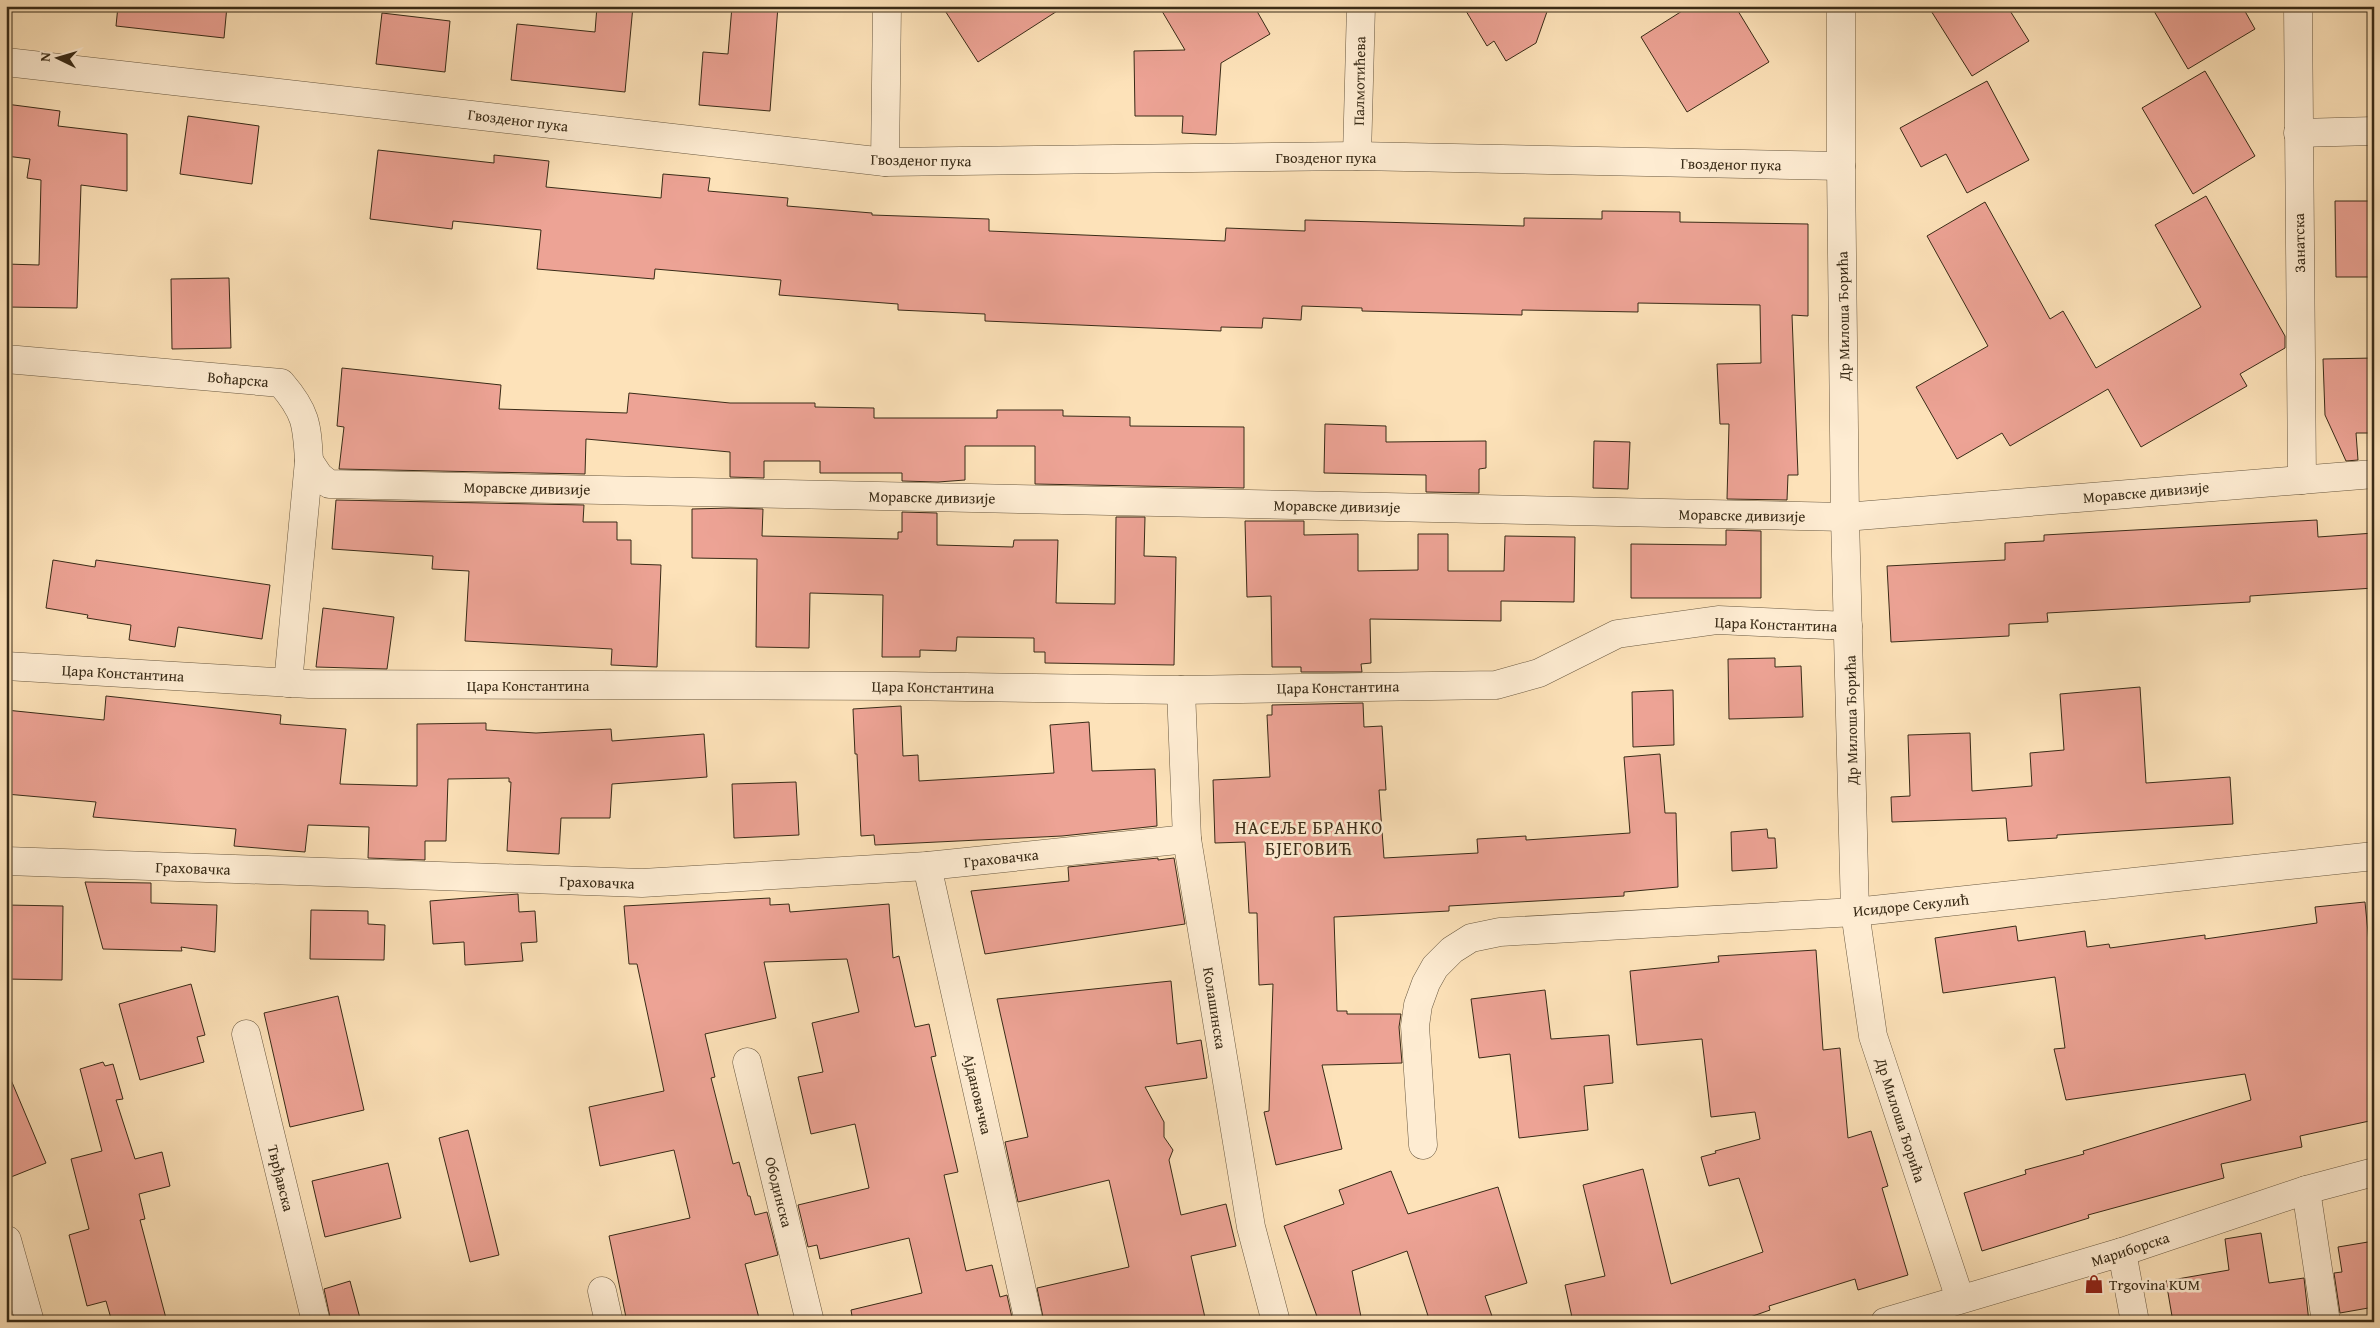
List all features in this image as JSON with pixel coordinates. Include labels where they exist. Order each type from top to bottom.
[{"type":"street","points":[[885,162],[888,6]]},
{"type":"street","name":"Палмотићева","points":[[1357,156],[1361,6]]},
{"type":"street","name":"Др Милоша Ђорића","points":[[1841,6],[1841,166],[1846,517],[1855,912],[1873,1036],[1960,1299]]},
{"type":"street","name":"Занатска","points":[[2298,6],[2302,480]]},
{"type":"street","name":"Гвозденог пука","points":[[6,62],[885,162],[1357,156],[1841,166]]},
{"type":"street","points":[[2298,132],[2374,131]]},
{"type":"street","name":"Воћарска","points":[[6,358],[281,383],[297,401],[307,424],[309,460],[288,683]]},
{"type":"street","name":"Моравске дивизије","points":[[309,460],[319,476],[329,484],[1846,517],[2374,474]]},
{"type":"street","name":"Цара Константина","points":[[6,666],[288,683],[1181,690],[1496,685],[1539,673],[1618,634],[1718,620],[1848,626]]},
{"type":"street","name":"Колашинска","points":[[1181,690],[1187,839],[1250,1227],[1276,1322]]},
{"type":"street","name":"Граховачка","points":[[6,861],[642,884],[927,866],[1187,839]]},
{"type":"street","name":"Исидоре Секулић","points":[[1423,1145],[1416,1019],[1418,1005],[1426,983],[1435,967],[1452,950],[1471,938],[1500,932],[1855,912],[2374,856]]},
{"type":"street","name":"Ајдановачка","points":[[927,866],[1029,1322]]},
{"type":"street","name":"Тврђавска","points":[[246,1034],[316,1322]]},
{"type":"street","name":"Ободинска","points":[[747,1062],[810,1322]]},
{"type":"street","name":"Мариборска","points":[[1885,1322],[2122,1252],[2306,1190],[2374,1172]]},
{"type":"street","points":[[2306,1190],[2326,1322]]},
{"type":"street","points":[[8,1240],[30,1322]]},
{"type":"street","points":[[2122,1252],[2135,1322]]},
{"type":"street","points":[[602,1292],[609,1322]]},
{"type":"building","points":[[118,6],[227,6],[224,38],[116,26]]},
{"type":"building","points":[[597,6],[633,6],[625,92],[511,80],[517,24],[595,32]]},
{"type":"building","points":[[732,6],[778,6],[770,111],[699,105],[703,52],[728,54]]},
{"type":"building","points":[[942,6],[1065,6],[978,62]]},
{"type":"building","points":[[1159,6],[1254,6],[1270,34],[1221,63],[1216,135],[1182,133],[1183,116],[1135,116],[1134,51],[1185,50]]},
{"type":"building","points":[[1463,6],[1549,6],[1536,43],[1506,61],[1494,41],[1487,46]]},
{"type":"building","points":[[1690,6],[1735,6],[1769,62],[1687,112],[1641,37]]},
{"type":"building","points":[[1928,6],[2007,6],[2029,41],[1972,76]]},
{"type":"building","points":[[2151,6],[2242,6],[2255,29],[2188,69]]},
{"type":"building","points":[[382,13],[450,21],[445,72],[376,64]]},
{"type":"building","points":[[2205,71],[2255,156],[2193,194],[2142,108]]},
{"type":"building","points":[[1987,81],[2029,160],[1967,193],[1946,154],[1921,167],[1900,128]]},
{"type":"building","points":[[6,104],[60,111],[58,126],[127,134],[127,191],[81,185],[77,308],[6,307],[6,264],[39,265],[41,180],[27,178],[30,159],[6,156]]},
{"type":"building","points":[[188,116],[259,126],[252,184],[180,174]]},
{"type":"building","points":[[378,150],[494,163],[494,155],[549,161],[546,187],[661,198],[663,174],[710,178],[708,191],[788,198],[787,206],[872,213],[872,215],[989,219],[989,231],[1225,241],[1226,228],[1305,231],[1305,220],[1524,226],[1524,218],[1602,219],[1602,211],[1680,212],[1680,222],[1808,224],[1808,316],[1792,315],[1798,475],[1788,475],[1787,500],[1727,499],[1729,424],[1720,424],[1717,364],[1761,363],[1760,305],[1638,303],[1638,312],[1522,310],[1522,315],[1362,311],[1362,308],[1302,306],[1301,320],[1263,318],[1262,328],[1221,327],[1221,331],[985,321],[985,314],[898,310],[898,304],[779,295],[781,280],[655,269],[654,279],[537,269],[541,230],[453,221],[452,229],[370,219]]},
{"type":"building","points":[[2206,196],[2285,336],[2285,348],[2240,374],[2247,386],[2141,447],[2108,389],[2010,446],[2002,433],[1957,459],[1916,387],[1988,346],[1927,236],[1985,202],[2050,319],[2063,311],[2096,368],[2201,307],[2155,225]]},
{"type":"building","points":[[2335,201],[2374,201],[2374,277],[2336,277]]},
{"type":"building","points":[[229,278],[231,348],[172,349],[171,279]]},
{"type":"building","points":[[2374,358],[2374,433],[2356,433],[2358,460],[2346,461],[2325,415],[2323,359]]},
{"type":"building","points":[[342,368],[501,385],[499,409],[627,413],[629,393],[730,403],[815,403],[815,407],[874,408],[874,418],[997,418],[997,410],[1063,410],[1063,416],[1130,417],[1130,426],[1244,427],[1244,488],[1035,484],[1035,446],[965,446],[965,480],[938,482],[902,481],[902,473],[820,473],[820,461],[764,461],[764,478],[730,477],[730,452],[586,439],[585,474],[339,469],[344,427],[337,426]]},
{"type":"building","points":[[1325,424],[1386,426],[1386,442],[1486,441],[1486,468],[1479,469],[1479,493],[1426,492],[1426,475],[1324,473]]},
{"type":"building","points":[[1594,441],[1630,442],[1628,489],[1593,488]]},
{"type":"building","points":[[336,500],[584,505],[583,522],[617,522],[617,540],[631,540],[631,564],[661,565],[657,667],[611,665],[612,649],[465,641],[469,571],[432,569],[433,556],[332,549]]},
{"type":"building","points":[[692,509],[763,509],[762,536],[898,539],[898,532],[902,532],[902,512],[937,513],[937,545],[1013,547],[1014,540],[1058,540],[1056,603],[1115,604],[1116,517],[1145,517],[1144,556],[1176,557],[1174,665],[1045,663],[1045,652],[1034,652],[1034,638],[957,637],[956,651],[920,650],[920,657],[882,657],[883,595],[810,593],[809,648],[756,647],[757,559],[692,558]]},
{"type":"building","points":[[2317,520],[2318,537],[2374,533],[2374,588],[2250,596],[2250,602],[2047,613],[2048,622],[2009,624],[2009,636],[1891,642],[1887,566],[2005,560],[2005,543],[2044,541],[2044,535]]},
{"type":"building","points":[[1245,521],[1304,521],[1304,535],[1358,534],[1358,571],[1418,570],[1418,534],[1448,534],[1448,571],[1504,571],[1505,536],[1575,537],[1574,602],[1501,601],[1501,621],[1370,619],[1371,663],[1361,664],[1362,672],[1301,672],[1301,667],[1272,667],[1271,596],[1247,597]]},
{"type":"building","points":[[1726,530],[1761,531],[1761,598],[1631,598],[1631,544],[1726,545]]},
{"type":"building","points":[[53,560],[95,567],[96,560],[270,585],[262,639],[178,627],[175,647],[129,640],[131,625],[87,618],[88,615],[46,608]]},
{"type":"building","points":[[323,608],[394,617],[387,669],[316,667]]},
{"type":"building","points":[[1775,658],[1775,667],[1801,666],[1803,717],[1729,719],[1728,659]]},
{"type":"building","points":[[2140,687],[2146,783],[2230,777],[2233,824],[2057,835],[2057,838],[2008,841],[2006,818],[1892,822],[1891,797],[1910,796],[1908,735],[1970,733],[1972,791],[2032,786],[2030,753],[2064,750],[2060,694]]},
{"type":"building","points":[[1673,690],[1674,745],[1633,747],[1632,692]]},
{"type":"building","points":[[106,696],[281,715],[280,724],[346,729],[340,784],[417,786],[417,724],[486,723],[486,730],[536,733],[611,729],[612,741],[704,734],[707,777],[612,784],[610,818],[561,818],[559,854],[507,851],[511,782],[509,782],[509,778],[448,779],[446,841],[425,841],[425,860],[368,858],[369,827],[308,825],[305,852],[234,846],[236,829],[93,817],[96,802],[6,794],[6,710],[104,720]]},
{"type":"building","points":[[1363,703],[1364,727],[1382,726],[1386,790],[1379,790],[1384,858],[1478,853],[1477,839],[1526,836],[1526,840],[1630,833],[1624,757],[1660,754],[1665,813],[1676,813],[1678,887],[1624,892],[1624,896],[1449,906],[1449,911],[1334,917],[1337,1011],[1347,1011],[1347,1014],[1401,1014],[1399,1027],[1402,1063],[1322,1065],[1342,1149],[1276,1165],[1264,1112],[1269,1111],[1273,984],[1259,985],[1257,913],[1249,913],[1245,842],[1215,843],[1213,780],[1270,777],[1267,715],[1272,715],[1272,705]]},
{"type":"building","points":[[901,706],[903,756],[918,755],[919,781],[1054,773],[1050,725],[1089,722],[1092,771],[1155,769],[1157,826],[1062,836],[875,845],[874,835],[861,836],[853,709]]},
{"type":"building","points":[[796,782],[799,835],[734,838],[732,784]]},
{"type":"building","points":[[1767,829],[1768,838],[1775,838],[1777,868],[1732,871],[1731,832]]},
{"type":"building","points":[[1158,858],[1158,860],[1174,858],[1185,924],[985,954],[971,891],[1069,881],[1068,867]]},
{"type":"building","points":[[85,882],[151,883],[151,903],[217,905],[215,952],[181,947],[182,951],[103,949]]},
{"type":"building","points":[[518,894],[519,912],[535,911],[537,942],[521,943],[523,961],[465,965],[464,942],[433,944],[430,901]]},
{"type":"building","points":[[770,898],[770,905],[789,904],[790,912],[889,904],[893,958],[899,956],[915,1027],[929,1024],[936,1056],[931,1057],[958,1172],[944,1175],[966,1271],[992,1265],[1000,1297],[1007,1295],[1013,1322],[853,1322],[851,1310],[922,1293],[909,1238],[820,1259],[817,1245],[808,1247],[798,1205],[869,1188],[855,1124],[811,1134],[798,1077],[823,1072],[812,1023],[859,1012],[847,959],[764,962],[776,1018],[705,1034],[715,1077],[711,1078],[733,1164],[739,1162],[755,1215],[767,1212],[778,1255],[745,1264],[760,1322],[627,1322],[609,1236],[690,1218],[674,1150],[600,1166],[589,1107],[664,1091],[637,964],[629,964],[624,906]]},
{"type":"building","points":[[2365,902],[2374,994],[2374,1120],[2300,1136],[2302,1147],[2221,1164],[2224,1178],[2088,1215],[2089,1218],[1982,1251],[1964,1193],[2026,1174],[2025,1170],[2084,1154],[2083,1151],[2251,1100],[2245,1074],[2066,1100],[2054,1049],[2065,1048],[2055,977],[1943,993],[1935,938],[2016,926],[2018,941],[2085,931],[2087,947],[2109,944],[2110,948],[2205,935],[2205,939],[2317,923],[2315,907]]},
{"type":"building","points":[[6,905],[63,906],[62,980],[6,979]]},
{"type":"building","points":[[311,910],[368,911],[368,924],[385,925],[384,960],[310,959]]},
{"type":"building","points":[[1816,950],[1823,1050],[1840,1048],[1848,1138],[1871,1131],[1888,1186],[1882,1188],[1908,1275],[1858,1290],[1855,1279],[1769,1306],[1770,1310],[1736,1322],[1573,1322],[1565,1285],[1605,1276],[1583,1185],[1643,1169],[1671,1284],[1763,1252],[1739,1178],[1709,1186],[1701,1157],[1716,1153],[1715,1151],[1760,1139],[1755,1112],[1711,1117],[1702,1039],[1637,1045],[1630,971],[1719,962],[1718,956]]},
{"type":"building","points":[[1171,981],[1177,1044],[1201,1040],[1207,1078],[1145,1087],[1164,1122],[1164,1137],[1173,1150],[1169,1160],[1181,1215],[1226,1204],[1236,1246],[1191,1256],[1206,1322],[1044,1322],[1037,1288],[1129,1267],[1109,1180],[1018,1202],[1005,1142],[1028,1137],[997,999]]},
{"type":"building","points":[[191,984],[205,1035],[197,1037],[204,1062],[140,1080],[119,1004]]},
{"type":"building","points":[[1545,990],[1551,1039],[1609,1035],[1613,1083],[1584,1086],[1588,1130],[1519,1138],[1510,1054],[1479,1058],[1471,999]]},
{"type":"building","points":[[338,996],[364,1110],[290,1127],[264,1013]]},
{"type":"building","points":[[103,1062],[105,1066],[113,1064],[123,1099],[116,1100],[135,1159],[162,1152],[170,1186],[139,1194],[145,1219],[140,1220],[167,1322],[112,1322],[106,1301],[87,1306],[69,1235],[89,1229],[71,1159],[102,1151],[80,1069]]},
{"type":"building","points":[[6,1068],[46,1163],[6,1179]]},
{"type":"building","points":[[468,1130],[499,1255],[470,1262],[439,1138]]},
{"type":"building","points":[[388,1163],[401,1218],[325,1237],[312,1181]]},
{"type":"building","points":[[1391,1171],[1408,1214],[1498,1187],[1527,1283],[1485,1296],[1494,1322],[1430,1322],[1407,1251],[1352,1271],[1362,1322],[1319,1322],[1284,1226],[1344,1204],[1339,1190]]},
{"type":"building","points":[[2261,1233],[2269,1283],[2304,1278],[2309,1322],[2173,1322],[2166,1281],[2229,1270],[2225,1239]]},
{"type":"building","points":[[2374,1241],[2374,1307],[2340,1313],[2334,1273],[2342,1272],[2338,1247]]},
{"type":"building","points":[[350,1281],[361,1322],[331,1322],[324,1289]]},
{"type":"place","name":"Trgovina KUM","points":[[2094,1284]]},
{"type":"district","name":"НАСЕЉЕ БРАНКО БЈЕГОВИЋ","points":[[1309,838]]}]
